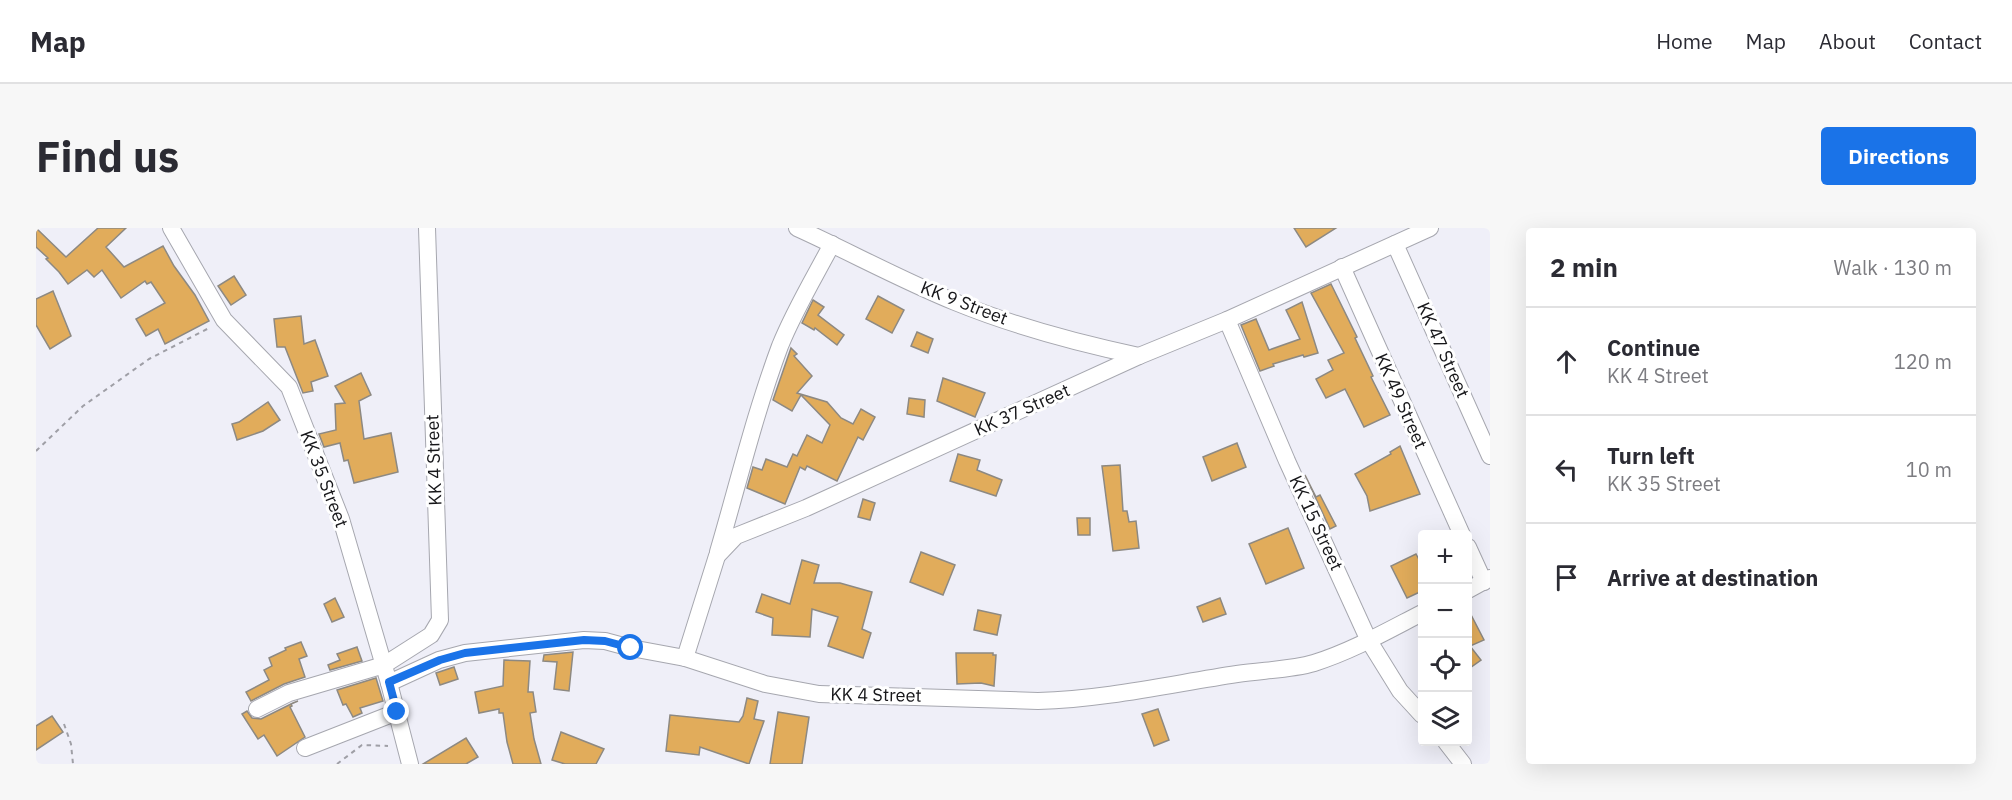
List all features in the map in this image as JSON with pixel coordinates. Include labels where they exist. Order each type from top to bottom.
[{"type":"street","name":"KK 35 Street","points":[[171,228],[224,320],[289,387],[341,519],[389,682],[408,756]]},
{"type":"street","name":"KK 4 Street","points":[[257,709],[289,693],[384,665],[431,634],[440,620],[427,228]]},
{"type":"street","name":"KK 9 Street","points":[[797,228],[956,302],[1032,329],[1094,347],[1139,356]]},
{"type":"street","name":"KK 37 Street","points":[[685,658],[717,556],[725,545],[746,531],[806,508],[1139,356],[1227,320],[1430,228]]},
{"type":"street","points":[[717,556],[781,345],[832,244]]},
{"type":"street","name":"KK 47 Street","points":[[1395,244],[1490,456]]},
{"type":"street","name":"KK 49 Street","points":[[1342,267],[1460,530]]},
{"type":"street","name":"KK 15 Street","points":[[1227,320],[1287,461],[1369,641],[1400,691],[1418,711]]},
{"type":"street","points":[[1472,555],[1487,580],[1472,588]]},
{"type":"street","points":[[1369,641],[1418,615]]},
{"type":"street","name":"KK 4 Street","points":[[389,682],[440,660],[465,653],[584,640],[605,641],[685,658],[765,684],[819,694],[1070,700],[1298,667],[1369,641]]},
{"type":"street","points":[[305,748],[397,712]]},
{"type":"street","points":[[1450,746],[1463,764]]},
{"type":"path","points":[[36,451],[83,406],[149,359],[224,320]]},
{"type":"path","points":[[64,724],[71,744],[73,764]]},
{"type":"path","points":[[337,764],[362,745],[408,756]]},
{"type":"building","points":[[36,228],[66,257],[98,228],[126,228],[106,247],[124,267],[163,246],[209,321],[165,344],[158,329],[146,336],[136,319],[165,303],[151,282],[147,284],[145,281],[121,298],[102,270],[94,277],[87,270],[68,284],[46,259],[48,258],[36,247]]},
{"type":"building","points":[[1294,228],[1336,228],[1306,247]]},
{"type":"building","points":[[234,276],[246,295],[231,305],[218,286]]},
{"type":"building","points":[[1331,284],[1357,337],[1355,338],[1373,376],[1371,377],[1390,415],[1364,427],[1345,389],[1326,398],[1316,379],[1333,370],[1328,360],[1344,353],[1311,293]]},
{"type":"building","points":[[53,291],[71,336],[50,349],[36,325],[36,299]]},
{"type":"building","points":[[878,296],[904,310],[892,333],[866,319]]},
{"type":"building","points":[[813,300],[824,307],[818,315],[844,335],[837,345],[815,328],[814,330],[802,323]]},
{"type":"building","points":[[1302,302],[1318,353],[1273,364],[1274,366],[1260,371],[1241,325],[1256,319],[1269,350],[1300,339],[1286,310]]},
{"type":"building","points":[[301,316],[304,344],[315,340],[328,376],[311,382],[313,391],[303,393],[285,347],[277,347],[274,319]]},
{"type":"building","points":[[917,332],[933,339],[928,353],[911,346]]},
{"type":"building","points":[[791,348],[797,354],[794,356],[812,376],[797,393],[827,402],[841,418],[853,424],[861,409],[875,417],[863,440],[858,437],[837,481],[807,466],[805,470],[800,467],[785,504],[747,488],[753,467],[762,470],[766,459],[787,467],[793,454],[797,456],[807,435],[822,443],[830,425],[801,395],[792,411],[773,400]]},
{"type":"building","points":[[361,373],[371,395],[359,401],[364,439],[391,433],[398,472],[354,483],[348,460],[344,461],[340,443],[324,447],[319,434],[336,430],[335,404],[345,403],[335,386]]},
{"type":"building","points":[[943,378],[985,393],[975,417],[937,401]]},
{"type":"building","points":[[909,398],[925,400],[924,417],[907,414]]},
{"type":"building","points":[[268,402],[280,420],[263,431],[237,440],[232,424],[239,422]]},
{"type":"building","points":[[1237,443],[1246,467],[1212,481],[1203,457]]},
{"type":"building","points":[[1400,446],[1420,494],[1370,511],[1367,496],[1355,474],[1391,454],[1390,452]]},
{"type":"building","points":[[958,454],[980,460],[977,470],[1002,480],[996,496],[950,481]]},
{"type":"building","points":[[1120,465],[1123,511],[1127,511],[1129,522],[1136,521],[1139,548],[1113,551],[1102,466]]},
{"type":"building","points":[[1305,475],[1316,497],[1320,495],[1336,526],[1330,529]]},
{"type":"building","points":[[863,499],[875,503],[870,520],[858,517]]},
{"type":"building","points":[[1077,518],[1090,518],[1090,535],[1078,535]]},
{"type":"building","points":[[1288,528],[1304,568],[1266,584],[1249,544]]},
{"type":"building","points":[[921,552],[955,565],[943,595],[910,582]]},
{"type":"building","points":[[1416,554],[1418,558],[1418,593],[1407,598],[1391,566]]},
{"type":"building","points":[[802,560],[819,565],[814,583],[840,583],[872,592],[862,629],[871,633],[863,658],[828,646],[838,617],[812,609],[810,637],[772,635],[773,618],[756,612],[762,594],[790,604]]},
{"type":"building","points":[[335,598],[344,617],[332,622],[324,604]]},
{"type":"building","points":[[1220,598],[1226,614],[1203,622],[1197,607]]},
{"type":"building","points":[[978,610],[1001,615],[997,635],[974,630]]},
{"type":"building","points":[[1472,617],[1484,640],[1472,645]]},
{"type":"building","points":[[301,642],[307,656],[299,659],[305,677],[284,684],[251,701],[246,692],[269,680],[264,670],[272,666],[269,658]]},
{"type":"building","points":[[357,647],[362,661],[330,670],[328,665],[340,660],[337,654]]},
{"type":"building","points":[[1472,649],[1481,660],[1472,666]]},
{"type":"building","points":[[573,652],[569,691],[554,689],[557,662],[543,661],[544,655]]},
{"type":"building","points":[[956,653],[993,653],[996,655],[994,686],[981,683],[957,684]]},
{"type":"building","points":[[504,660],[530,661],[528,692],[533,692],[536,712],[530,713],[541,764],[513,764],[503,713],[499,713],[499,709],[479,713],[475,692],[503,686]]},
{"type":"building","points":[[454,667],[458,679],[440,685],[436,673]]},
{"type":"building","points":[[376,678],[383,701],[360,708],[362,713],[353,717],[346,704],[343,705],[337,690]]},
{"type":"building","points":[[747,698],[758,701],[754,719],[764,721],[749,764],[700,747],[699,755],[666,751],[670,715],[739,722],[743,716]]},
{"type":"building","points":[[291,704],[290,707],[305,737],[277,756],[264,735],[258,739],[242,714],[247,711],[252,718],[261,719]]},
{"type":"building","points":[[1158,709],[1169,740],[1154,746],[1142,714]]},
{"type":"building","points":[[778,712],[809,717],[802,764],[770,764]]},
{"type":"building","points":[[52,716],[63,732],[36,750],[36,726]]},
{"type":"building","points":[[561,732],[604,749],[596,764],[565,764],[552,760]]},
{"type":"building","points":[[466,738],[478,757],[466,764],[423,764]]},
{"type":"route","points":[[397,712],[389,682],[440,660],[465,653],[584,640],[605,641],[631,648]]}]
